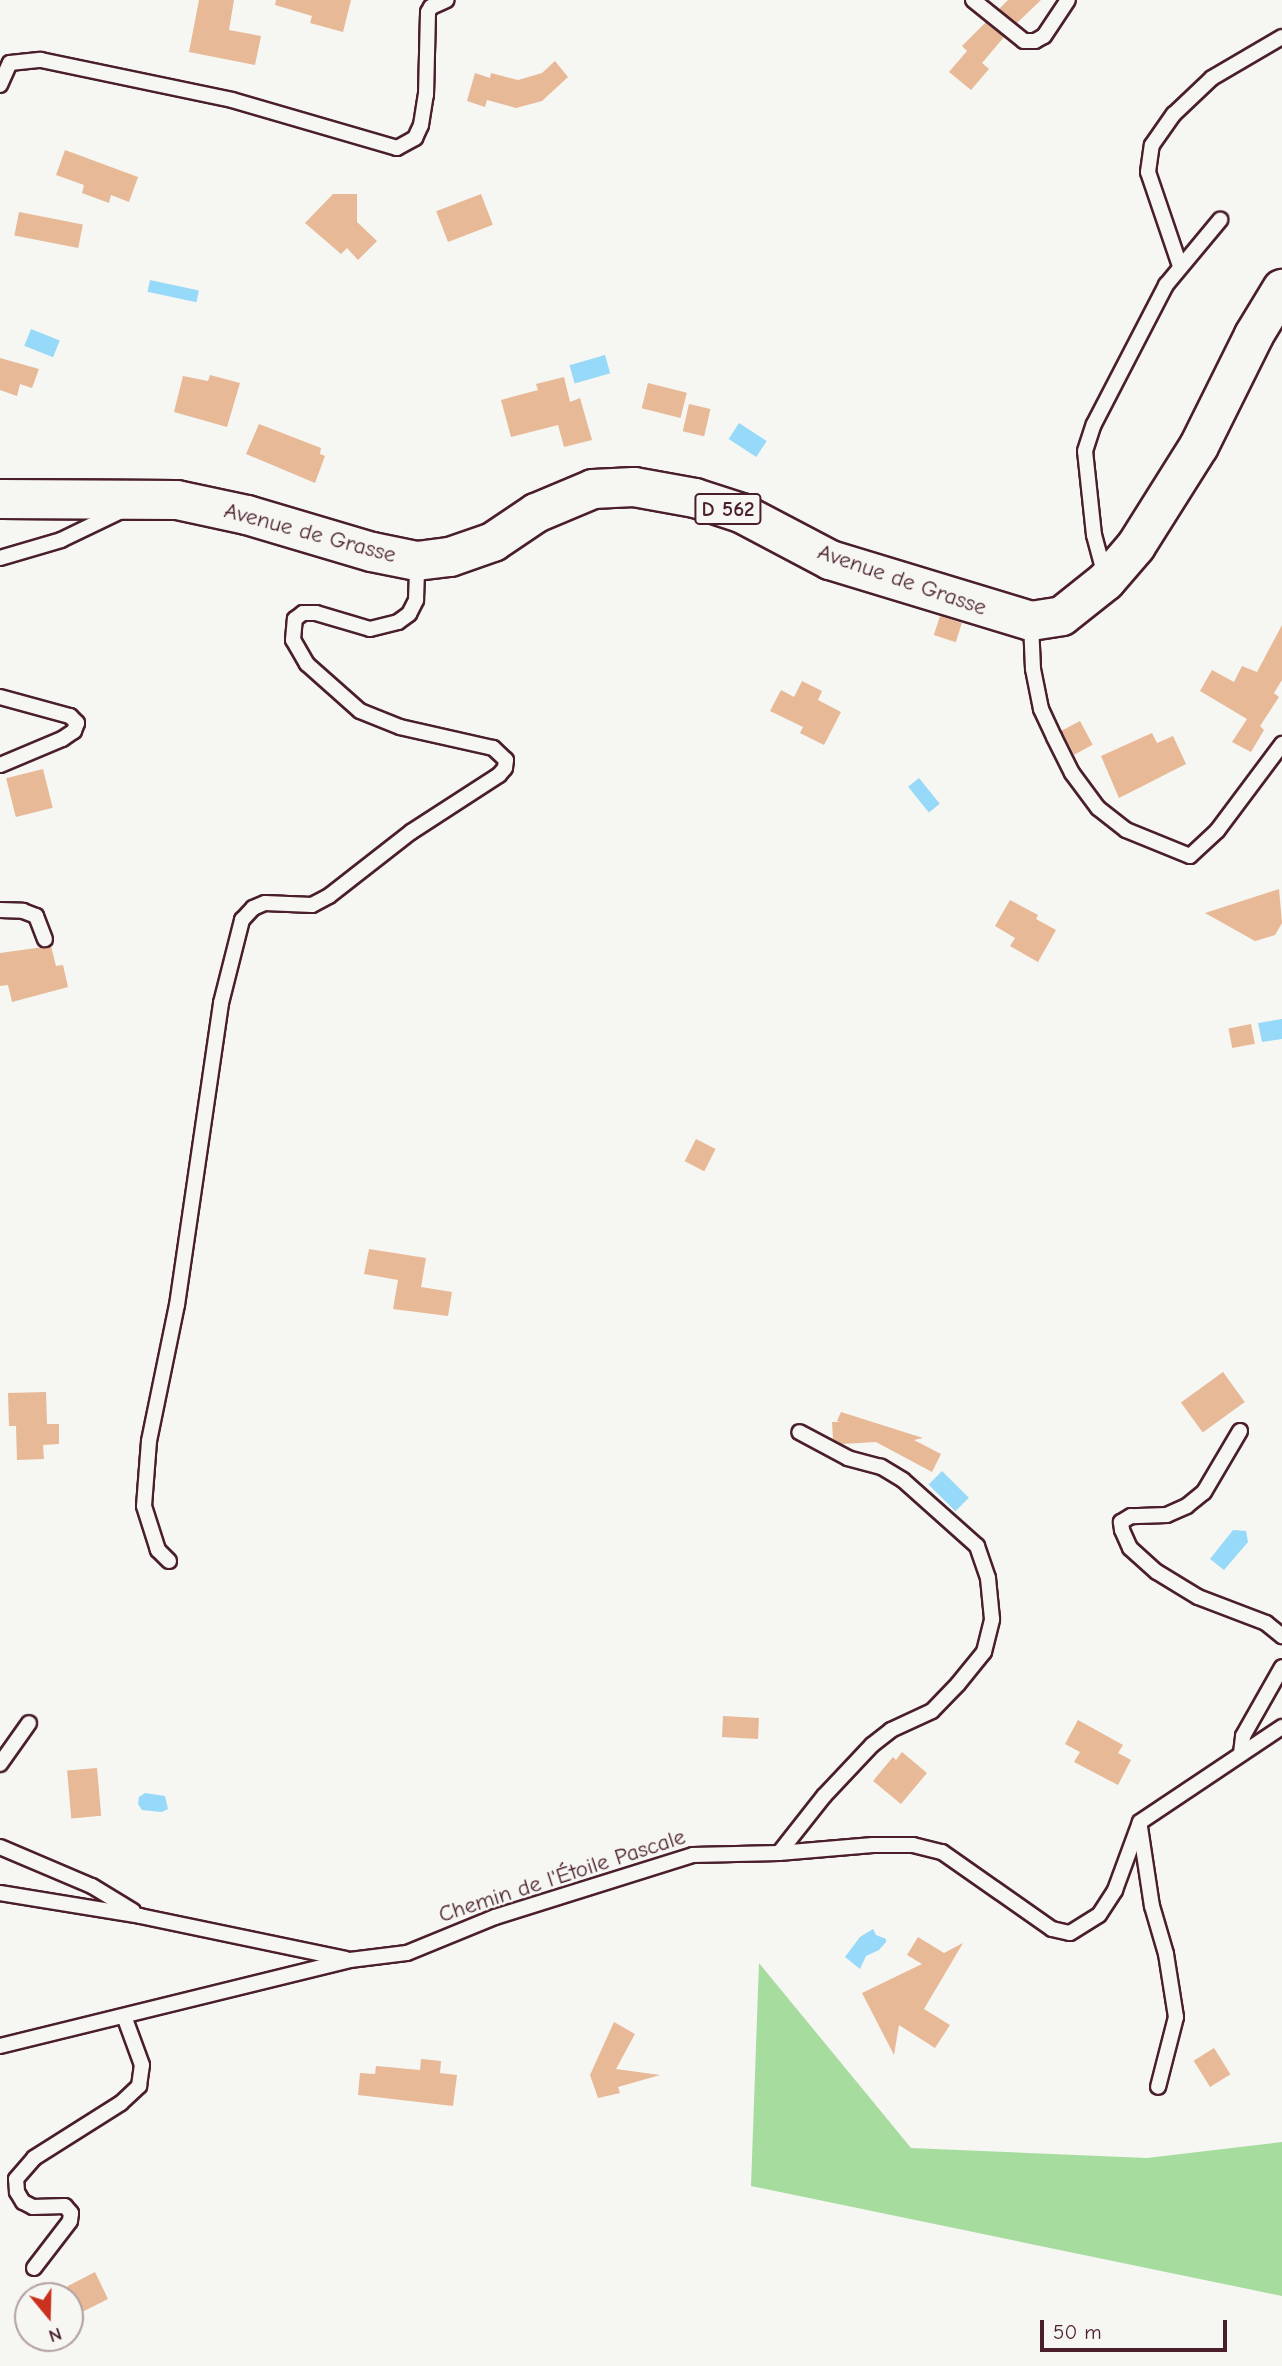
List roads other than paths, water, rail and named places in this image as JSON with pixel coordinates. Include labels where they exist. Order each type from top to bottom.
[{"type":"main road","points":[[1031,621],[1062,615],[1106,581],[1136,546],[1199,446],[1254,335],[1282,289]]},
{"type":"main road","name":"Avenue de Grasse","points":[[0,499],[177,500],[247,515],[345,545],[417,561],[450,556],[493,542],[536,513],[593,489],[634,487],[695,498],[741,513],[830,560],[1031,621]]},
{"type":"lane","points":[[0,85],[10,63],[41,60],[232,100],[397,148],[415,138],[421,125],[426,95],[428,12],[431,7],[447,0]]},
{"type":"lane","points":[[974,0],[1024,41],[1035,41],[1044,36],[1068,0]]},
{"type":"lane","points":[[1180,266],[1149,172],[1152,145],[1174,114],[1212,78],[1282,37]]},
{"type":"lane","points":[[1106,581],[1094,535],[1085,451],[1110,391],[1166,285],[1220,220]]},
{"type":"lane","points":[[0,558],[61,540],[144,499]]},
{"type":"lane","points":[[169,1561],[158,1550],[144,1506],[149,1441],[177,1305],[221,1003],[242,920],[253,908],[265,902],[312,905],[329,897],[411,832],[499,775],[505,768],[506,760],[494,748],[401,727],[360,711],[307,664],[293,640],[295,619],[303,613],[316,613],[370,629],[398,622],[409,614],[416,600],[417,561]]},
{"type":"lane","points":[[1031,621],[1041,709],[1072,773],[1098,808],[1126,830],[1190,856],[1217,831],[1282,744]]},
{"type":"lane","points":[[0,696],[70,716],[76,723],[74,731],[62,739],[0,765]]},
{"type":"lane","points":[[0,911],[23,911],[36,916],[45,939]]},
{"type":"lane","points":[[1240,1431],[1204,1492],[1187,1506],[1167,1514],[1131,1516],[1121,1522],[1122,1530],[1130,1548],[1157,1572],[1198,1597],[1266,1623],[1282,1636]]},
{"type":"lane","points":[[779,1853],[824,1796],[872,1745],[891,1730],[932,1711],[957,1684],[984,1652],[992,1619],[988,1578],[977,1546],[903,1480],[881,1467],[848,1458],[799,1432]]},
{"type":"lane","points":[[1241,1753],[1243,1735],[1282,1667]]},
{"type":"lane","points":[[0,1763],[29,1723]]},
{"type":"lane","points":[[1157,2087],[1176,2017],[1169,1967],[1152,1906],[1140,1822],[1282,1727]]},
{"type":"lane","name":"Chemin de l'Étoile Pascale","points":[[0,2046],[351,1960],[407,1953],[495,1917],[692,1855],[779,1853],[873,1844],[913,1845],[942,1852],[1052,1929],[1070,1933],[1099,1915],[1110,1898],[1140,1822]]},
{"type":"lane","points":[[0,1847],[92,1886],[140,1916]]},
{"type":"lane","points":[[0,1893],[140,1916],[351,1960]]},
{"type":"lane","points":[[34,2268],[70,2221],[71,2213],[65,2206],[33,2207],[23,2202],[17,2192],[16,2179],[34,2158],[121,2103],[139,2086],[142,2065],[124,2016]]},
{"type":"water","points":[[150,280],[199,290],[196,302],[148,292]]},
{"type":"water","points":[[31,329],[60,341],[53,357],[24,346]]},
{"type":"water","points":[[605,355],[610,373],[575,383],[569,365]]},
{"type":"water","points":[[739,423],[767,441],[756,457],[729,439]]},
{"type":"water","points":[[919,778],[940,804],[929,812],[908,787]]},
{"type":"water","points":[[1282,1019],[1282,1039],[1262,1042],[1258,1023]]},
{"type":"water","points":[[942,1471],[969,1498],[955,1511],[929,1484]]},
{"type":"water","points":[[1233,1530],[1246,1531],[1248,1542],[1224,1570],[1210,1559]]},
{"type":"water","points":[[145,1793],[165,1796],[168,1809],[162,1812],[142,1810],[138,1804],[139,1797]]},
{"type":"water","points":[[873,1929],[876,1935],[886,1939],[886,1942],[879,1950],[866,1956],[860,1969],[845,1957],[860,1937]]}]
